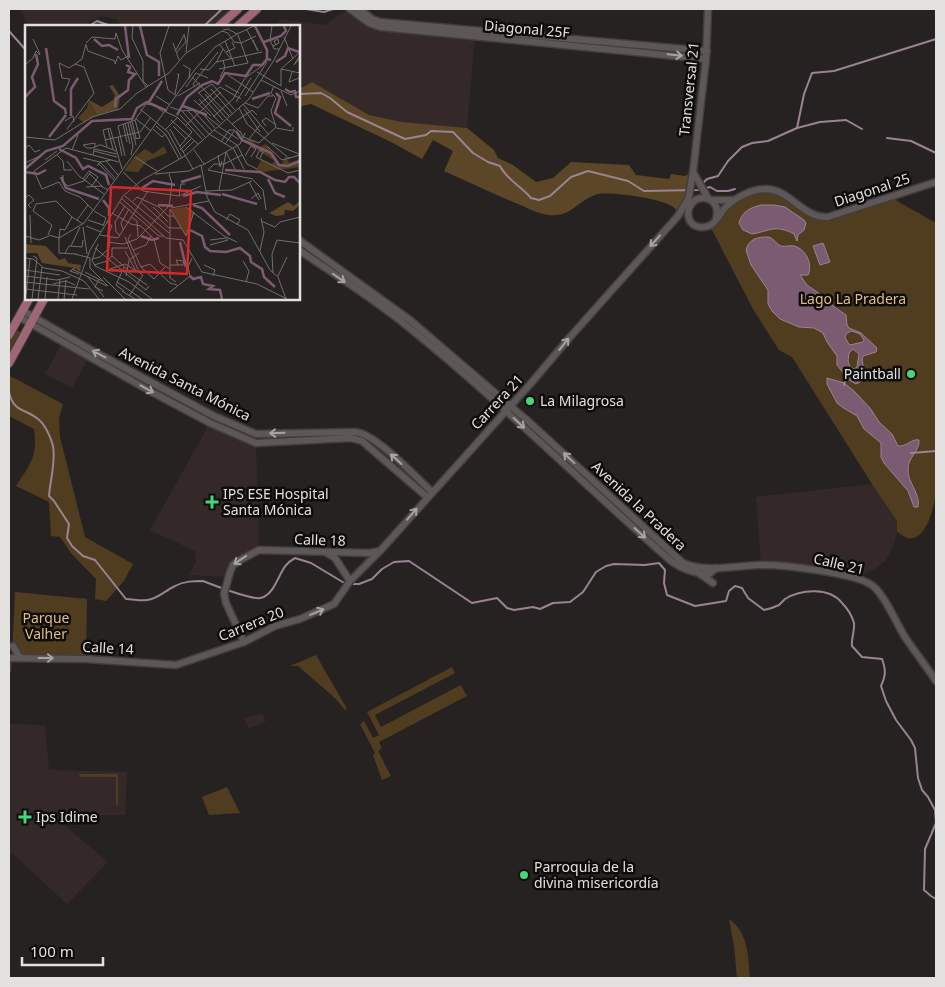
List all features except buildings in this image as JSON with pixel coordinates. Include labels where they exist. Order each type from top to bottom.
[{"type":"main road","points":[[220,25],[238,9]]},
{"type":"main road","points":[[239,25],[256,10]]},
{"type":"main road","points":[[9,335],[29,300]]},
{"type":"main road","points":[[9,363],[43,300]]},
{"type":"street","name":"Diagonal 25F","points":[[350,9],[375,26],[707,55]]},
{"type":"street","name":"Diagonal 25F","points":[[360,9],[372,19],[382,22],[434,30]]},
{"type":"street","name":"Transversal 21","points":[[688,212],[688,198],[693,172],[707,55],[708,9]]},
{"type":"street","points":[[693,172],[703,190],[710,199],[717,208],[716,219],[710,226],[698,227],[691,222],[688,212],[693,201],[700,198],[710,199]]},
{"type":"street","name":"Diagonal 25","points":[[716,219],[736,199],[747,193],[763,189],[776,190],[807,212],[822,218],[936,182]]},
{"type":"street","name":"Carrera 21","points":[[334,604],[344,587],[380,550],[508,408],[678,216],[688,198]]},
{"type":"street","name":"Diagonal 25","points":[[710,199],[736,199]]},
{"type":"street","points":[[678,216],[688,212]]},
{"type":"street","name":"Avenida la Pradera","points":[[300,241],[410,320],[683,564],[692,567],[716,568]]},
{"type":"street","name":"Avenida la Pradera","points":[[300,251],[406,325],[508,408],[582,482],[671,561],[713,583]]},
{"type":"street","points":[[21,314],[33,320]]},
{"type":"street","name":"Avenida Santa Mónica","points":[[33,320],[214,416],[256,434],[359,432],[365,434],[378,443],[429,494]]},
{"type":"street","name":"Calle 18","points":[[244,642],[226,603],[224,594],[233,565],[259,550],[369,553],[380,550]]},
{"type":"street","points":[[327,553],[335,558],[350,581]]},
{"type":"street","name":"Calle 21","points":[[716,568],[761,565],[820,570],[865,581],[874,586],[906,638],[936,681]]},
{"type":"street","points":[[699,574],[709,574],[716,568]]},
{"type":"street","name":"Carrera 20","points":[[176,665],[244,642],[272,628],[300,619],[334,604]]},
{"type":"street","points":[[13,646],[20,658]]},
{"type":"street","name":"Calle 14","points":[[9,658],[86,659],[176,665]]},
{"type":"shaded area","points":[[18,9],[238,9],[220,25],[121,25],[116,19],[101,16],[84,25],[28,25],[22,12]]},
{"type":"shaded area","points":[[348,9],[360,17],[475,37],[467,128],[402,122],[369,115],[312,82],[300,88],[300,25],[275,25],[281,19],[325,25]]},
{"type":"shaded area","points":[[312,82],[369,115],[402,122],[467,128],[494,150],[498,158],[513,165],[536,182],[553,178],[571,162],[629,165],[636,175],[669,179],[671,174],[685,176],[693,172],[688,198],[677,213],[673,207],[659,201],[635,196],[601,194],[588,198],[560,215],[540,213],[444,171],[453,151],[433,140],[422,159],[311,104],[300,108],[300,88]]},
{"type":"shaded area","points":[[761,205],[785,207],[804,220],[806,223],[804,230],[798,235],[797,241],[794,234],[782,229],[752,234],[743,230],[739,223],[744,213]]},
{"type":"shaded area","points":[[768,237],[781,246],[794,246],[802,250],[810,266],[808,275],[800,275],[807,285],[846,315],[849,328],[861,333],[877,348],[876,352],[863,356],[865,374],[860,382],[856,384],[849,380],[837,365],[837,356],[823,333],[814,328],[799,327],[780,319],[772,311],[768,304],[768,290],[751,265],[746,250],[751,241],[757,238]],"holes":[[[852,331],[860,334],[864,340],[863,342],[850,345],[845,337],[847,333]],[[853,349],[859,354],[857,367],[854,369],[850,367],[848,361],[849,353]]]},
{"type":"shaded area","points":[[823,243],[830,262],[820,265],[813,246]]},
{"type":"shaded area","points":[[63,342],[89,357],[72,388],[45,374]]},
{"type":"shaded area","points":[[827,378],[844,383],[854,391],[870,408],[879,422],[892,434],[898,446],[919,440],[918,447],[908,469],[908,474],[918,497],[918,507],[914,507],[908,491],[884,463],[881,457],[881,443],[864,429],[857,416],[837,403],[827,384]]},
{"type":"shaded area","name":"IPS ESE Hospital Santa Mónica","points":[[210,423],[256,443],[259,550],[240,560],[228,577],[189,575],[196,562],[195,551],[150,530]]},
{"type":"shaded area","points":[[872,484],[897,521],[898,526],[892,549],[886,560],[878,567],[856,579],[761,565],[756,497]]},
{"type":"shaded area","points":[[262,713],[266,721],[249,729],[244,718]]},
{"type":"shaded area","points":[[9,724],[45,725],[49,770],[127,772],[125,815],[52,815],[108,862],[67,904],[12,853],[9,857]]},
{"type":"green space","name":"Lago La Pradera","points":[[768,189],[822,217],[894,196],[897,201],[936,223],[936,493],[925,529],[915,538],[907,538],[897,532],[897,521],[792,357],[779,350],[754,311],[710,226],[734,200]]},
{"type":"green space","points":[[15,329],[22,333],[9,357],[9,340]]},
{"type":"green space","points":[[9,376],[63,404],[59,418],[60,437],[85,537],[133,564],[124,581],[106,601],[95,599],[96,579],[71,553],[60,537],[51,536],[49,502],[16,486],[32,460],[35,439],[34,429],[9,416]]},
{"type":"green space","name":"Parque Valher","points":[[15,592],[87,599],[86,659],[12,658]]},
{"type":"green space","points":[[316,655],[347,709],[345,710],[336,699],[298,666],[290,666]]},
{"type":"green space","points":[[9,658],[12,658],[11,673],[9,672]]},
{"type":"green space","points":[[452,667],[455,673],[375,715],[381,727],[461,685],[467,696],[379,742],[382,748],[378,751],[391,776],[382,780],[373,755],[375,753],[360,724],[364,721],[373,738],[379,735],[367,712]]},
{"type":"green space","points":[[79,774],[118,774],[118,805],[116,805],[116,777],[80,777]]},
{"type":"green space","points":[[227,787],[240,813],[209,815],[202,797]]},
{"type":"green space","points":[[729,919],[736,925],[744,938],[748,954],[750,978],[737,978]]},
{"type":"waterway","points":[[205,25],[222,9]]},
{"type":"waterway","points":[[306,9],[324,12],[333,9]]},
{"type":"waterway","points":[[91,25],[97,21],[108,25]]},
{"type":"waterway","points":[[9,31],[25,48]]},
{"type":"waterway","points":[[797,128],[804,94],[812,73],[834,71],[936,39]]},
{"type":"waterway","points":[[300,94],[321,93],[347,112],[405,139],[426,135],[431,131],[453,132],[473,153],[488,162],[500,166],[506,175],[531,198],[539,200],[550,196],[571,177],[588,171],[628,181],[644,191],[698,190],[710,187],[717,191],[735,189]]},
{"type":"waterway","points":[[702,184],[707,179],[718,176],[728,161],[742,147],[752,143],[768,141],[797,128],[820,122],[846,120],[862,129]]},
{"type":"waterway","points":[[887,138],[911,141],[936,153]]},
{"type":"waterway","points":[[844,385],[847,375]]},
{"type":"waterway","points":[[9,392],[17,407],[41,421],[51,439],[54,458],[49,496],[69,524],[67,538],[72,546],[83,556],[95,560],[126,599],[151,599],[178,584],[200,581],[241,595],[260,598],[270,592],[286,566],[295,558],[311,563],[346,584]]},
{"type":"waterway","points":[[911,453],[936,451]]},
{"type":"waterway","points":[[351,584],[359,584],[372,579],[382,569],[394,562],[409,561],[472,603],[497,598],[507,608],[514,610],[533,607],[540,609],[553,603],[570,602],[583,592],[596,572],[606,566],[614,564],[645,565],[659,563],[665,570],[664,583],[667,595],[695,606],[726,601],[729,591],[735,586],[742,588],[748,598],[764,610],[779,605],[785,599],[799,593],[815,591],[830,594],[844,605],[852,618],[854,623],[852,646],[862,657],[882,659],[885,672],[881,686],[886,701],[915,748],[918,778],[922,790],[935,810],[936,823],[925,849],[924,890],[936,899]]},
{"type":"place","name":"Paintball","points":[[911,374]]},
{"type":"place","name":"La Milagrosa","points":[[530,401]]},
{"type":"place","name":"IPS ESE Hospital Santa Mónica","points":[[212,502]]},
{"type":"place","name":"Ips Idime","points":[[25,817]]},
{"type":"place","name":"Parroquia de la divina misericordía","points":[[524,875]]}]
